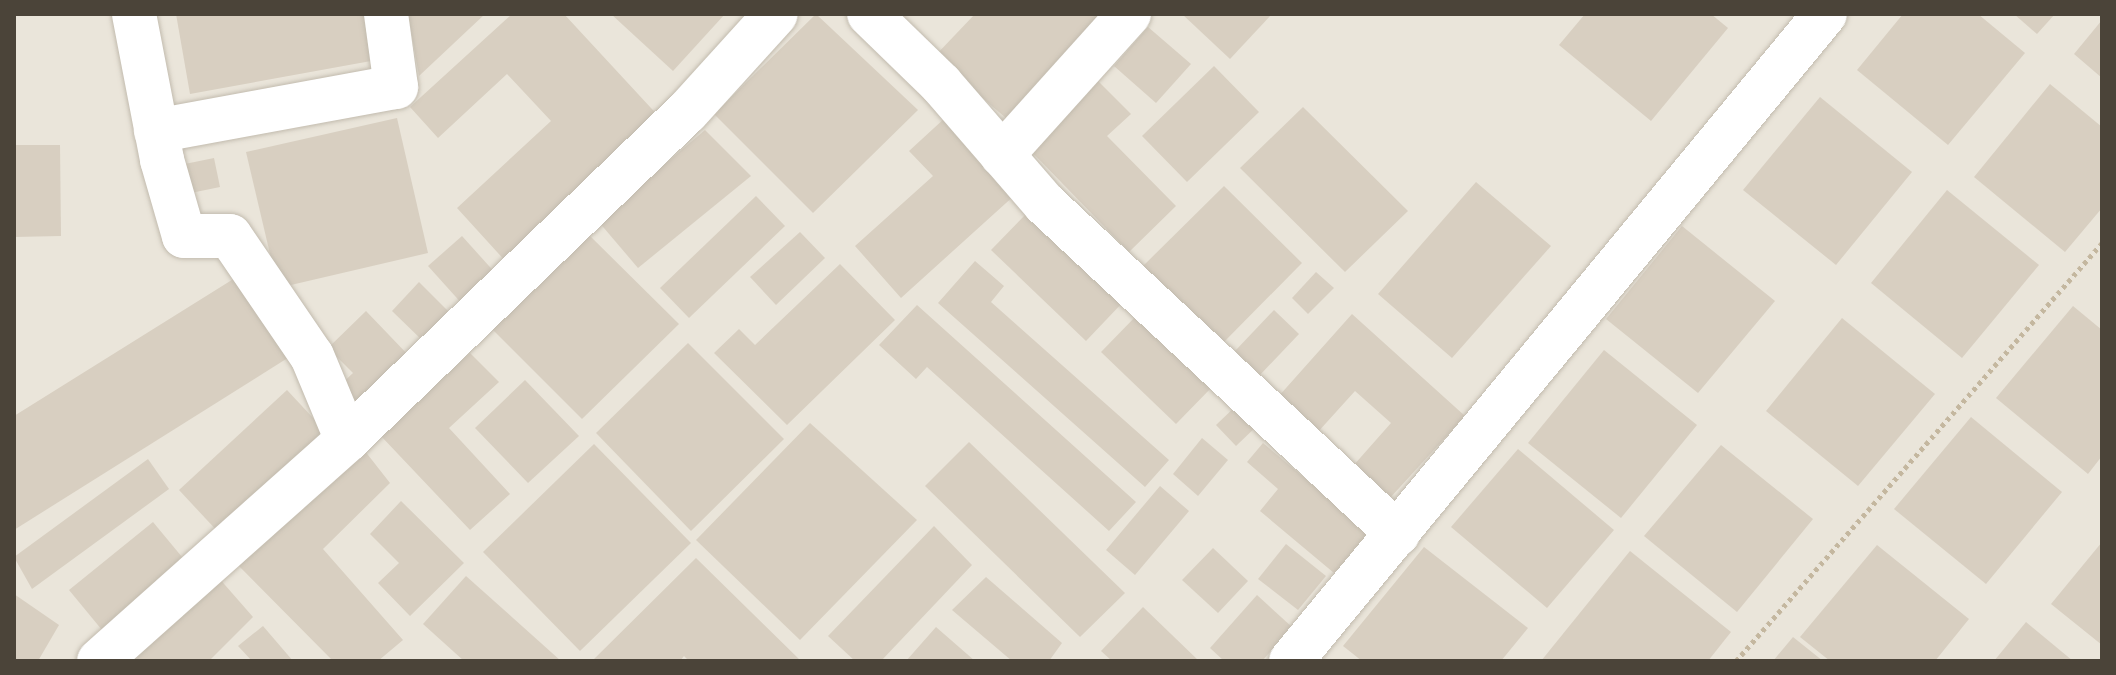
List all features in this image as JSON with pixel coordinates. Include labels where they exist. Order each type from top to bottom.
[{"type":"street","points":[[134,14],[156,131],[184,236],[230,236],[312,356],[347,440]]},
{"type":"street","points":[[156,131],[396,87],[386,14]]},
{"type":"street","points":[[99,661],[347,440],[687,112],[776,14]]},
{"type":"street","points":[[869,14],[941,84],[1045,204],[1398,534]]},
{"type":"street","points":[[1002,155],[1129,14]]},
{"type":"street","points":[[1291,661],[1825,14]]},
{"type":"path","points":[[1736,661],[2102,243]]},
{"type":"shaded area","points":[[14,14],[2102,14],[2102,661],[14,661]]},
{"type":"building","points":[[176,14],[374,14],[382,59],[190,94]]},
{"type":"building","points":[[408,14],[485,14],[419,76]]},
{"type":"building","points":[[512,14],[564,14],[663,121],[508,264],[457,208],[551,121],[507,74],[438,138],[410,107]]},
{"type":"building","points":[[611,14],[725,14],[673,71]]},
{"type":"building","points":[[816,14],[918,110],[813,213],[714,114]]},
{"type":"building","points":[[975,14],[1110,14],[1006,118],[934,57]]},
{"type":"building","points":[[1182,14],[1272,14],[1230,59]]},
{"type":"building","points":[[1585,14],[1711,14],[1728,28],[1651,121],[1559,45]]},
{"type":"building","points":[[1903,14],[1978,14],[2025,53],[1948,145],[1857,70]]},
{"type":"building","points":[[2014,14],[2055,14],[2037,34]]},
{"type":"building","points":[[2102,20],[2102,78],[2074,54]]},
{"type":"building","points":[[1148,27],[1191,64],[1156,103],[1114,66]]},
{"type":"building","points":[[1214,66],[1259,112],[1187,182],[1142,136]]},
{"type":"building","points":[[1097,80],[1131,114],[1107,136],[1176,206],[1129,252],[1028,148]]},
{"type":"building","points":[[2050,84],[2102,127],[2102,208],[2065,252],[1974,177]]},
{"type":"building","points":[[1820,97],[1912,172],[1836,265],[1743,190]]},
{"type":"building","points":[[1303,107],[1408,211],[1345,272],[1240,168]]},
{"type":"building","points":[[946,117],[1016,194],[901,298],[855,246],[933,176],[909,151]]},
{"type":"building","points":[[397,118],[428,253],[278,288],[246,152]]},
{"type":"building","points":[[705,130],[751,176],[638,268],[598,221]]},
{"type":"building","points":[[14,145],[60,145],[61,236],[14,237]]},
{"type":"building","points":[[214,158],[220,187],[186,194],[180,165]]},
{"type":"building","points":[[1476,182],[1551,246],[1452,358],[1378,294]]},
{"type":"building","points":[[1224,186],[1302,263],[1221,345],[1142,267]]},
{"type":"building","points":[[1947,190],[2039,265],[1962,358],[1871,283]]},
{"type":"building","points":[[756,196],[785,226],[689,318],[660,288]]},
{"type":"building","points":[[1029,211],[1125,300],[1086,341],[991,250]]},
{"type":"building","points":[[1682,226],[1775,301],[1698,393],[1606,319]]},
{"type":"building","points":[[800,232],[825,258],[776,305],[750,277]]},
{"type":"building","points":[[588,234],[679,324],[582,419],[492,329]]},
{"type":"building","points":[[462,236],[498,276],[464,306],[428,266]]},
{"type":"building","points":[[975,261],[1004,286],[991,302],[1169,460],[1145,487],[938,303]]},
{"type":"building","points":[[840,264],[895,320],[787,425],[714,353],[739,329],[755,345]]},
{"type":"building","points":[[1316,272],[1334,288],[1308,314],[1292,298]]},
{"type":"building","points":[[243,273],[294,354],[14,530],[14,416]]},
{"type":"building","points":[[419,282],[452,315],[424,342],[392,311]]},
{"type":"building","points":[[917,305],[1136,502],[1109,531],[927,367],[916,379],[879,345]]},
{"type":"building","points":[[2073,306],[2102,330],[2102,456],[2088,474],[1996,398]]},
{"type":"building","points":[[1274,310],[1299,334],[1259,376],[1235,351]]},
{"type":"building","points":[[366,311],[412,359],[359,410],[337,388],[353,373],[328,348]]},
{"type":"building","points":[[1138,314],[1214,385],[1176,424],[1101,352]]},
{"type":"building","points":[[1352,314],[1465,416],[1389,499],[1353,466],[1391,423],[1355,391],[1317,433],[1278,397]]},
{"type":"building","points":[[1842,318],[1935,394],[1858,486],[1766,411]]},
{"type":"building","points":[[688,343],[784,439],[691,531],[596,433]]},
{"type":"building","points":[[1604,350],[1697,425],[1621,518],[1528,443]]},
{"type":"building","points":[[470,353],[499,382],[449,428],[510,494],[470,530],[380,435]]},
{"type":"building","points":[[525,380],[579,436],[528,483],[475,428]]},
{"type":"building","points":[[287,390],[328,434],[220,534],[179,490]]},
{"type":"building","points":[[1239,403],[1259,424],[1236,446],[1216,425]]},
{"type":"building","points":[[1971,417],[2062,492],[1986,584],[1894,509]]},
{"type":"building","points":[[810,423],[917,520],[800,640],[696,540]]},
{"type":"building","points":[[1202,438],[1228,460],[1198,496],[1173,474]]},
{"type":"building","points":[[969,442],[1125,593],[1080,637],[925,486]]},
{"type":"building","points":[[1263,443],[1375,537],[1340,578],[1260,511],[1278,489],[1247,462]]},
{"type":"building","points":[[594,444],[691,543],[580,651],[483,552]]},
{"type":"building","points":[[1721,445],[1813,519],[1737,612],[1644,536]]},
{"type":"building","points":[[361,446],[390,483],[323,549],[403,640],[378,661],[333,661],[233,560]]},
{"type":"building","points":[[1518,449],[1614,530],[1547,608],[1451,527]]},
{"type":"building","points":[[148,459],[169,489],[32,589],[14,557]]},
{"type":"building","points":[[1160,486],[1189,511],[1135,575],[1106,550]]},
{"type":"building","points":[[401,501],[464,563],[410,616],[378,583],[399,563],[370,534]]},
{"type":"building","points":[[153,522],[187,563],[102,630],[69,590]]},
{"type":"building","points":[[934,526],[972,565],[881,661],[855,661],[828,636]]},
{"type":"building","points":[[2102,542],[2102,645],[2051,604]]},
{"type":"building","points":[[1286,544],[1326,576],[1298,610],[1258,579]]},
{"type":"building","points":[[1877,545],[1969,619],[1935,661],[1830,661],[1800,637]]},
{"type":"building","points":[[1424,547],[1528,628],[1501,661],[1362,661],[1343,646]]},
{"type":"building","points":[[1213,548],[1248,581],[1218,613],[1182,580]]},
{"type":"building","points":[[1630,551],[1731,632],[1708,661],[1541,661]]},
{"type":"building","points":[[696,558],[801,661],[689,661],[684,656],[680,661],[592,661]]},
{"type":"building","points":[[466,576],[561,661],[464,661],[423,624]]},
{"type":"building","points":[[218,577],[253,617],[209,661],[123,661]]},
{"type":"building","points":[[986,577],[1062,643],[1049,661],[1012,661],[952,610]]},
{"type":"building","points":[[14,594],[59,625],[38,661],[14,661]]},
{"type":"building","points":[[1257,595],[1292,627],[1262,661],[1224,661],[1210,648]]},
{"type":"building","points":[[1143,607],[1199,661],[1112,661],[1101,651]]},
{"type":"building","points":[[2026,622],[2073,661],[1994,661]]},
{"type":"building","points":[[263,626],[293,661],[252,661],[238,646]]},
{"type":"building","points":[[936,627],[975,661],[906,661]]},
{"type":"building","points":[[1793,637],[1823,661],[1773,661]]}]
